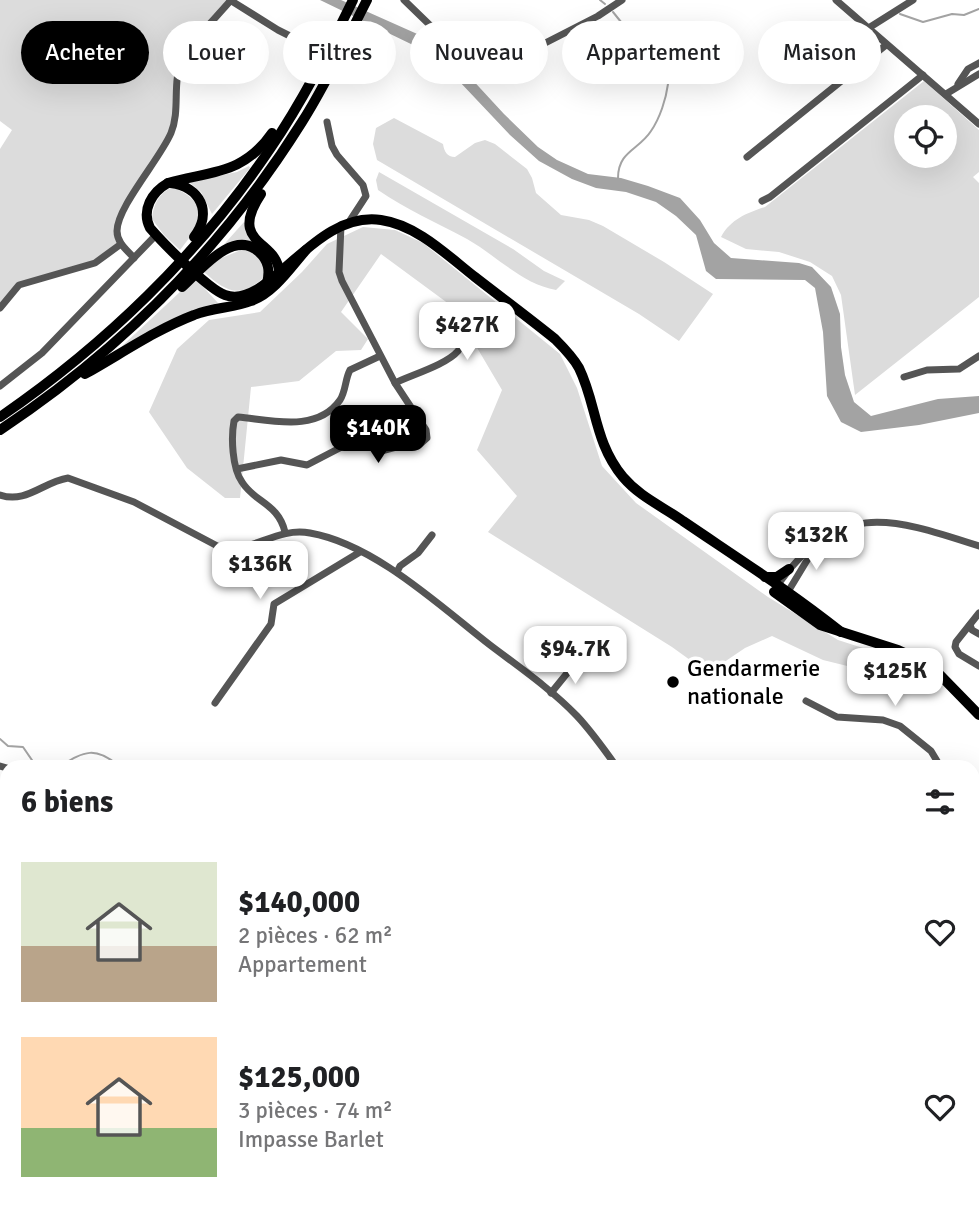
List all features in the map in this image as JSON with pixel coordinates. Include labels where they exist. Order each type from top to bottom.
[{"type":"highway","points":[[342,21],[353,0]]},
{"type":"highway","points":[[133,326],[227,228],[283,152],[320,91],[367,0]]},
{"type":"highway","points":[[168,183],[234,167],[255,154],[306,84]]},
{"type":"highway","points":[[0,417],[77,361],[132,311],[192,248],[242,189],[291,117],[310,84]]},
{"type":"highway","points":[[279,272],[274,257],[253,234],[250,211],[311,116],[320,91]]},
{"type":"highway","points":[[132,311],[144,290],[192,239],[204,219],[202,206],[190,189],[168,183]]},
{"type":"highway","points":[[0,430],[55,391],[220,253],[232,246],[251,247],[260,253],[268,266],[267,283]]},
{"type":"highway","points":[[274,257],[302,253]]},
{"type":"highway","points":[[55,391],[130,347],[193,315],[215,307],[254,301],[276,283],[302,253]]},
{"type":"main road","points":[[168,183],[156,192],[147,206],[146,221],[166,245],[226,296],[253,292],[328,232],[345,223],[366,219],[383,220],[426,239],[569,352],[578,366],[596,427],[615,467],[641,495],[763,576],[776,589]]},
{"type":"main road","points":[[656,505],[673,520],[841,632],[898,650],[922,661],[940,675],[979,715]]},
{"type":"main road","points":[[763,576],[777,577],[789,569]]},
{"type":"street","points":[[134,258],[121,244],[117,233],[123,211],[161,152],[173,126],[177,106],[178,73],[182,60],[231,0],[283,32]]},
{"type":"street","points":[[404,0],[442,35],[457,39],[472,25],[506,57],[514,60],[598,16],[622,0]]},
{"type":"street","points":[[836,0],[858,21]]},
{"type":"street","points":[[880,21],[914,0]]},
{"type":"street","points":[[881,41],[978,120]]},
{"type":"street","points":[[747,156],[886,45]]},
{"type":"street","points":[[957,88],[968,69],[979,63]]},
{"type":"street","points":[[946,94],[979,74]]},
{"type":"street","points":[[762,201],[923,75]]},
{"type":"street","points":[[237,469],[281,460],[307,465],[357,439],[382,452],[400,446],[421,445],[427,438],[426,430],[394,383],[340,276],[345,223],[366,197],[366,192],[332,146],[327,122]]},
{"type":"street","points":[[0,386],[42,353],[156,235]]},
{"type":"street","points":[[0,308],[19,285],[95,263],[121,244]]},
{"type":"street","points":[[394,383],[446,360],[458,351],[461,334],[437,313]]},
{"type":"street","points":[[285,532],[277,512],[244,485],[237,469],[233,425],[235,418],[288,422],[317,418],[330,411],[342,398],[351,370],[380,356]]},
{"type":"street","points":[[904,377],[927,370],[959,369],[979,356]]},
{"type":"street","points":[[0,495],[22,498],[57,480],[68,478],[134,502],[223,549],[237,550],[285,532],[301,531],[321,535],[397,572],[551,693],[579,718],[611,760]]},
{"type":"street","points":[[776,589],[789,569],[809,547],[858,523],[880,521],[930,530],[979,546]]},
{"type":"street","points":[[397,572],[400,566],[418,553],[432,535]]},
{"type":"street","points":[[785,596],[809,557],[825,538]]},
{"type":"street","points":[[215,704],[271,624],[273,605],[360,552]]},
{"type":"street","points":[[979,613],[955,647],[964,658],[979,666]]},
{"type":"street","points":[[970,625],[972,630],[979,634]]},
{"type":"street","points":[[551,693],[577,660]]},
{"type":"street","points":[[806,701],[837,717],[883,720],[900,726],[931,751],[936,760]]},
{"type":"shaded area","points":[[0,0],[230,0],[213,21],[163,21],[163,84],[180,84],[176,119],[118,224],[121,244],[105,257],[25,282],[0,308],[0,149],[12,130],[0,121]]},
{"type":"shaded area","points":[[320,0],[341,0],[388,21],[363,21]]},
{"type":"shaded area","points":[[396,25],[410,31],[410,44],[396,37]]},
{"type":"shaded area","points":[[924,81],[951,105],[894,105],[894,168],[957,168],[957,110],[979,130],[979,172],[973,177],[979,183],[979,297],[855,395],[841,295],[832,276],[810,262],[779,252],[746,249],[721,237],[735,221],[765,207]]},
{"type":"shaded area","points":[[462,84],[476,84],[538,147],[557,160],[588,174],[621,178],[680,198],[700,220],[714,243],[731,258],[799,263],[812,267],[831,287],[840,314],[845,375],[854,402],[871,416],[938,399],[979,396],[979,413],[919,425],[861,432],[841,422],[827,396],[823,332],[815,288],[805,280],[716,279],[706,271],[696,235],[656,202],[626,192],[596,188],[572,179],[539,161]]},
{"type":"shaded area","points":[[394,118],[443,144],[446,153],[452,157],[475,143],[485,140],[495,144],[527,169],[536,193],[561,215],[589,220],[603,226],[713,294],[679,341],[639,314],[377,160],[373,144],[376,128]]},
{"type":"shaded area","points":[[249,166],[212,214],[201,192],[189,182],[237,172]]},
{"type":"shaded area","points":[[379,172],[565,281],[556,290],[521,276],[467,239],[378,190],[376,180]]},
{"type":"shaded area","points":[[172,187],[191,198],[202,216],[180,250],[152,219],[158,200]]},
{"type":"shaded area","points":[[244,222],[253,243],[219,250]]},
{"type":"shaded area","points":[[363,227],[395,230],[423,243],[560,354],[577,388],[602,466],[636,503],[768,597],[838,640],[919,666],[908,681],[823,660],[772,636],[745,648],[708,673],[672,647],[488,532],[517,496],[477,450],[502,390],[453,307],[381,254],[341,312],[368,339],[361,350],[336,351],[299,381],[251,387],[240,498],[225,498],[187,468],[149,412],[177,349],[209,320],[260,312],[327,244]]},
{"type":"shaded area","points":[[247,250],[263,260],[265,276],[256,284],[241,291],[234,290],[219,284],[204,272],[219,259]]},
{"type":"shaded area","points":[[195,278],[218,303],[206,306],[121,347]]},
{"type":"waterway","points":[[600,0],[605,4]]},
{"type":"waterway","points":[[900,14],[923,22],[952,14],[964,15],[979,9]]},
{"type":"waterway","points":[[613,12],[668,84],[654,126],[625,156],[618,178]]},
{"type":"waterway","points":[[0,739],[8,746],[23,747],[32,760]]},
{"type":"waterway","points":[[71,760],[90,753],[103,755],[111,760]]},
{"type":"place","name":"Gendarmerie nationale","points":[[673,682]]}]
